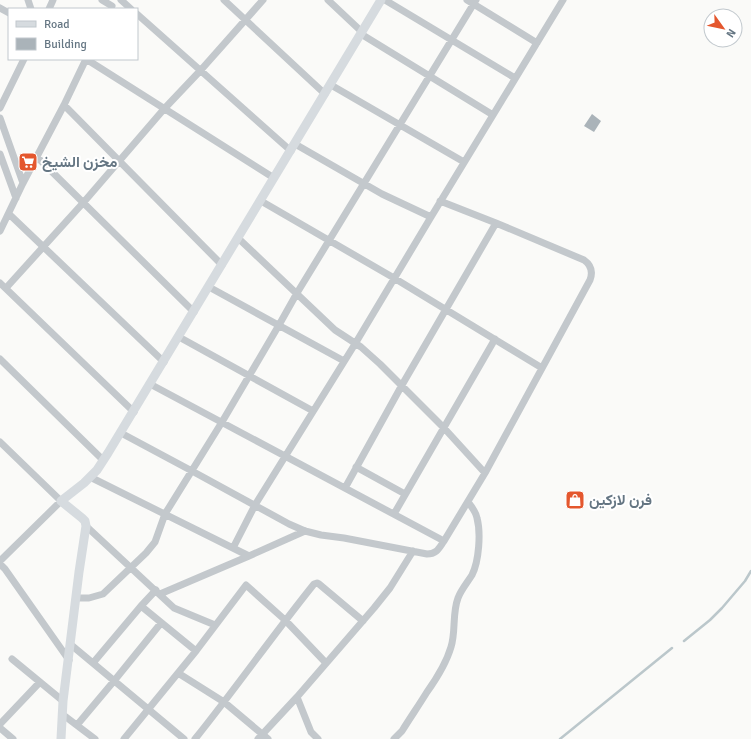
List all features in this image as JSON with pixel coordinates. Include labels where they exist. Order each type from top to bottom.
[{"type":"street","points":[[102,0],[113,5]]},
{"type":"street","points":[[121,0],[130,8]]},
{"type":"street","points":[[224,0],[325,94]]},
{"type":"street","points":[[134,412],[3,286],[83,203],[120,162],[164,109],[263,0]]},
{"type":"street","points":[[328,0],[362,33],[493,115]]},
{"type":"street","points":[[68,660],[1,567],[61,501],[84,483],[103,460],[179,338],[222,264],[382,0]]},
{"type":"street","points":[[385,0],[515,78]]},
{"type":"street","points":[[467,0],[475,2],[537,43]]},
{"type":"street","points":[[232,548],[255,505],[355,344],[440,201],[563,0]]},
{"type":"street","points":[[76,598],[89,598],[103,594],[146,553],[155,542],[164,514],[222,422],[297,293],[475,2]]},
{"type":"street","points":[[138,15],[200,71],[293,148],[382,194],[431,217]]},
{"type":"street","points":[[0,108],[24,60]]},
{"type":"street","points":[[0,231],[86,60]]},
{"type":"street","points":[[88,60],[274,178]]},
{"type":"street","points":[[331,85],[464,162]]},
{"type":"street","points":[[64,105],[222,264]]},
{"type":"street","points":[[0,118],[23,183]]},
{"type":"street","points":[[0,154],[16,198]]},
{"type":"street","points":[[37,157],[194,312]]},
{"type":"street","points":[[261,201],[394,278],[542,368]]},
{"type":"street","points":[[121,433],[192,470],[289,524],[305,531],[427,554],[434,553],[444,541],[485,473],[592,277],[588,262],[584,260],[440,201]]},
{"type":"street","points":[[9,214],[164,362]]},
{"type":"street","points":[[345,488],[402,385],[496,223]]},
{"type":"street","points":[[238,238],[335,330],[362,347],[380,364],[444,428],[485,473]]},
{"type":"street","points":[[209,287],[344,361]]},
{"type":"street","points":[[179,338],[313,411]]},
{"type":"street","points":[[394,514],[495,339]]},
{"type":"street","points":[[0,359],[103,460]]},
{"type":"street","points":[[150,384],[444,541]]},
{"type":"street","points":[[0,442],[61,501],[85,521],[86,526],[63,701],[61,739]]},
{"type":"street","points":[[356,467],[405,494]]},
{"type":"street","points":[[90,476],[249,556]]},
{"type":"street","points":[[394,739],[402,731],[440,673],[451,648],[454,638],[456,605],[462,590],[472,574],[478,556],[479,526],[474,510],[468,502]]},
{"type":"street","points":[[86,526],[174,608],[215,625]]},
{"type":"street","points":[[93,663],[141,606],[158,592],[249,556],[305,531]]},
{"type":"street","points":[[260,736],[297,697],[363,621],[390,588],[413,551]]},
{"type":"street","points":[[195,739],[314,584],[319,584],[363,621]]},
{"type":"street","points":[[124,739],[196,651],[246,585],[285,620],[326,663]]},
{"type":"street","points":[[141,606],[196,651]]},
{"type":"street","points":[[77,725],[161,622]]},
{"type":"street","points":[[70,644],[184,739]]},
{"type":"street","points":[[12,660],[63,701]]},
{"type":"street","points":[[178,673],[224,702],[260,736],[268,739]]},
{"type":"street","points":[[0,724],[40,682]]},
{"type":"street","points":[[297,697],[311,732],[318,739]]},
{"type":"street","points":[[62,714],[95,739]]},
{"type":"street","points":[[0,728],[13,739]]},
{"type":"building","points":[[592,114],[601,121],[594,132],[584,126]]},
{"type":"waterway","points":[[684,641],[722,608],[745,581],[751,571]]},
{"type":"waterway","points":[[560,739],[672,648]]},
{"type":"place","name":"مخزن الشيخ","points":[[28,162]]},
{"type":"place","name":"فرن لازكين","points":[[575,500]]}]
